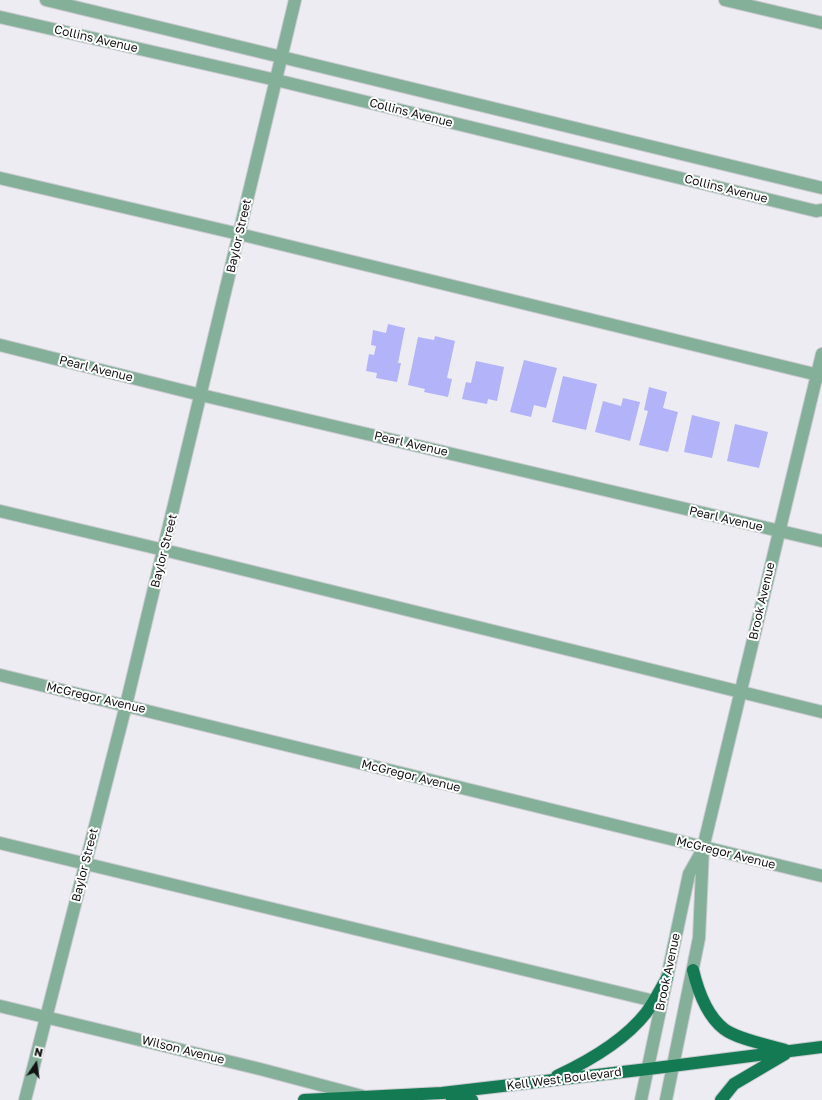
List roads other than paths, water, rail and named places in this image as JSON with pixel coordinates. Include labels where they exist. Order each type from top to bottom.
[{"type":"main road","points":[[693,970],[697,986],[704,1003],[713,1018],[725,1030],[744,1038],[790,1051]]},
{"type":"main road","points":[[544,1081],[588,1061],[612,1045],[633,1028],[647,1012],[667,978]]},
{"type":"main road","name":"Kell West Boulevard","points":[[304,1100],[442,1092],[648,1069],[822,1047]]},
{"type":"main road","points":[[721,1100],[734,1084],[790,1051]]},
{"type":"main road","points":[[442,1092],[472,1100]]},
{"type":"street","name":"Collins Avenue","points":[[46,0],[822,188]]},
{"type":"street","name":"Baylor Street","points":[[25,1100],[126,705],[295,0]]},
{"type":"street","points":[[725,0],[822,23]]},
{"type":"street","name":"Collins Avenue","points":[[0,17],[276,80],[816,211],[822,210]]},
{"type":"street","points":[[0,178],[239,234],[819,376]]},
{"type":"street","name":"Pearl Avenue","points":[[0,346],[822,541]]},
{"type":"street","name":"Brook Avenue","points":[[666,1100],[700,938],[703,848],[779,531],[819,376],[822,354]]},
{"type":"street","points":[[0,511],[822,712]]},
{"type":"street","name":"McGregor Avenue","points":[[0,675],[822,876]]},
{"type":"street","points":[[0,843],[654,1000]]},
{"type":"street","name":"Brook Avenue","points":[[641,1100],[689,874],[703,848]]},
{"type":"street","name":"Wilson Avenue","points":[[0,1006],[260,1069],[365,1097]]}]
